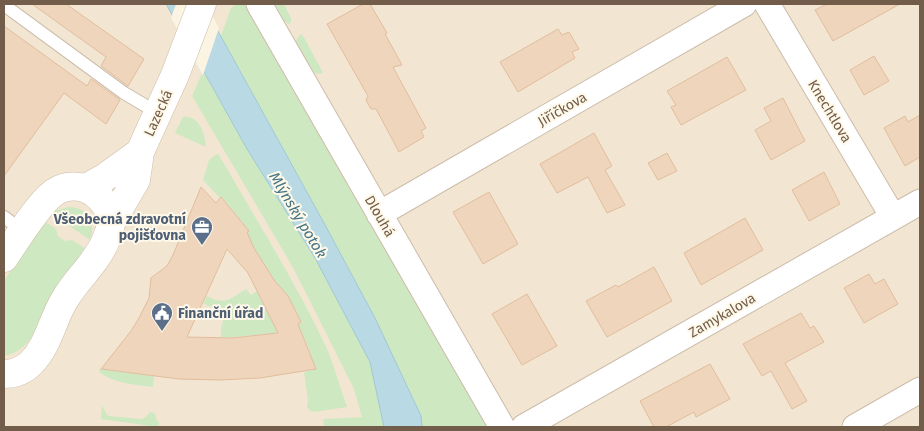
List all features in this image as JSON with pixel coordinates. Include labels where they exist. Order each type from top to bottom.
[{"type":"main road","name":"Lazecká","points":[[9,380],[31,363],[43,347],[65,298],[93,264],[102,249],[112,221],[136,180],[140,152],[184,52],[202,4]]},
{"type":"main road","points":[[86,188],[104,178],[140,152]]},
{"type":"main road","points":[[4,258],[13,224],[61,188],[74,186],[86,188],[101,198],[112,221]]},
{"type":"street","name":"Dlouhá","points":[[259,4],[502,427]]},
{"type":"street","name":"Jiříčkova","points":[[379,214],[744,4]]},
{"type":"street","name":"Knechtlova","points":[[767,4],[893,217]]},
{"type":"street","name":"Zamykalova","points":[[524,427],[920,202]]},
{"type":"street","points":[[856,427],[920,390]]},
{"type":"lane","points":[[4,5],[124,93],[158,113]]},
{"type":"shaded area","points":[[4,4],[166,4],[247,149],[315,258],[370,362],[384,427],[4,427]]},
{"type":"shaded area","points":[[203,4],[920,4],[920,427],[422,427],[375,318]]},
{"type":"green space","points":[[236,4],[245,4],[490,427],[422,427],[375,318],[221,36],[231,8]]},
{"type":"green space","points":[[275,4],[284,4],[291,18],[289,24],[284,21]]},
{"type":"green space","points":[[301,34],[323,73],[317,74],[314,72],[295,42]]},
{"type":"green space","points":[[203,71],[247,149],[315,258],[370,362],[384,427],[324,427],[323,419],[362,417],[354,389],[291,264],[192,96]]},
{"type":"green space","points":[[183,117],[189,117],[197,122],[203,131],[206,147],[175,133]]},
{"type":"green space","points":[[217,154],[275,251],[315,324],[330,356],[347,407],[314,412],[307,407],[308,401],[304,372],[316,369],[298,326],[301,322],[293,306],[243,236],[249,231],[222,197],[220,198],[203,180],[209,160]]},
{"type":"green space","points":[[68,207],[80,209],[89,217],[92,228],[90,240],[52,214],[55,211]]},
{"type":"green space","points":[[44,221],[56,229],[58,236],[65,241],[72,240],[86,249],[55,288],[31,338],[15,352],[4,356],[4,281]]},
{"type":"green space","points":[[246,289],[251,295],[257,291],[278,333],[221,338],[221,328],[225,314],[203,303],[207,296],[223,301]]},
{"type":"green space","points":[[99,369],[154,376],[153,387],[111,379],[99,372]]},
{"type":"green space","points":[[102,405],[107,415],[110,416],[141,419],[150,412],[155,413],[156,419],[159,422],[158,427],[101,419]]},
{"type":"water","name":"Mlýnský potok","points":[[166,4],[203,4],[375,318],[421,416],[422,427],[384,427],[370,362],[315,258],[247,149]]},
{"type":"pier","points":[[176,4],[206,4],[219,28],[203,75],[171,18]]},
{"type":"building","points":[[32,4],[66,4],[144,59],[128,86],[101,66],[106,57]]},
{"type":"building","points":[[363,4],[370,4],[387,33],[385,34],[402,65],[393,67],[426,128],[421,131],[424,137],[399,152],[376,109],[371,109],[366,100],[368,96],[327,24]]},
{"type":"building","points":[[827,4],[900,4],[833,41],[815,10]]},
{"type":"building","points":[[4,26],[87,86],[91,79],[120,100],[106,124],[64,93],[4,176]]},
{"type":"building","points":[[558,29],[562,35],[569,32],[579,49],[572,52],[575,58],[518,92],[500,62]]},
{"type":"building","points":[[874,56],[889,81],[864,95],[850,70]]},
{"type":"building","points":[[727,57],[746,90],[681,125],[671,107],[676,105],[667,91]]},
{"type":"building","points":[[783,98],[805,141],[771,160],[755,130],[771,121],[764,108]]},
{"type":"building","points":[[920,115],[920,157],[905,166],[884,128],[905,116],[908,122]]},
{"type":"building","points":[[594,133],[612,166],[605,170],[625,205],[607,213],[588,177],[557,193],[540,164]]},
{"type":"building","points":[[667,153],[677,171],[658,180],[648,163]]},
{"type":"building","points":[[824,172],[840,204],[809,221],[792,190]]},
{"type":"building","points":[[201,187],[216,203],[221,197],[249,231],[247,232],[254,248],[274,280],[288,296],[301,322],[298,324],[316,369],[260,378],[220,380],[179,379],[101,369],[139,318],[149,298],[151,278],[167,266]],"holes":[[[227,249],[248,273],[278,333],[232,338],[187,337]]]},
{"type":"building","points":[[489,192],[518,244],[483,264],[453,212]]},
{"type":"building","points":[[745,218],[763,250],[701,285],[684,253]]},
{"type":"building","points":[[654,267],[672,301],[607,337],[586,301],[616,285],[618,287]]},
{"type":"building","points":[[869,274],[875,284],[884,279],[898,304],[864,323],[844,288]]},
{"type":"building","points":[[527,294],[557,346],[522,365],[492,314]]},
{"type":"building","points":[[801,313],[810,328],[814,326],[824,342],[785,363],[807,401],[792,409],[771,371],[762,376],[743,344]]},
{"type":"building","points":[[710,364],[730,399],[696,417],[694,412],[666,427],[654,427],[640,401]]},
{"type":"place","name":"Všeobecná zdravotní pojišťovna","points":[[202,246]]},
{"type":"place","name":"Finanční úřad","points":[[162,332]]}]
